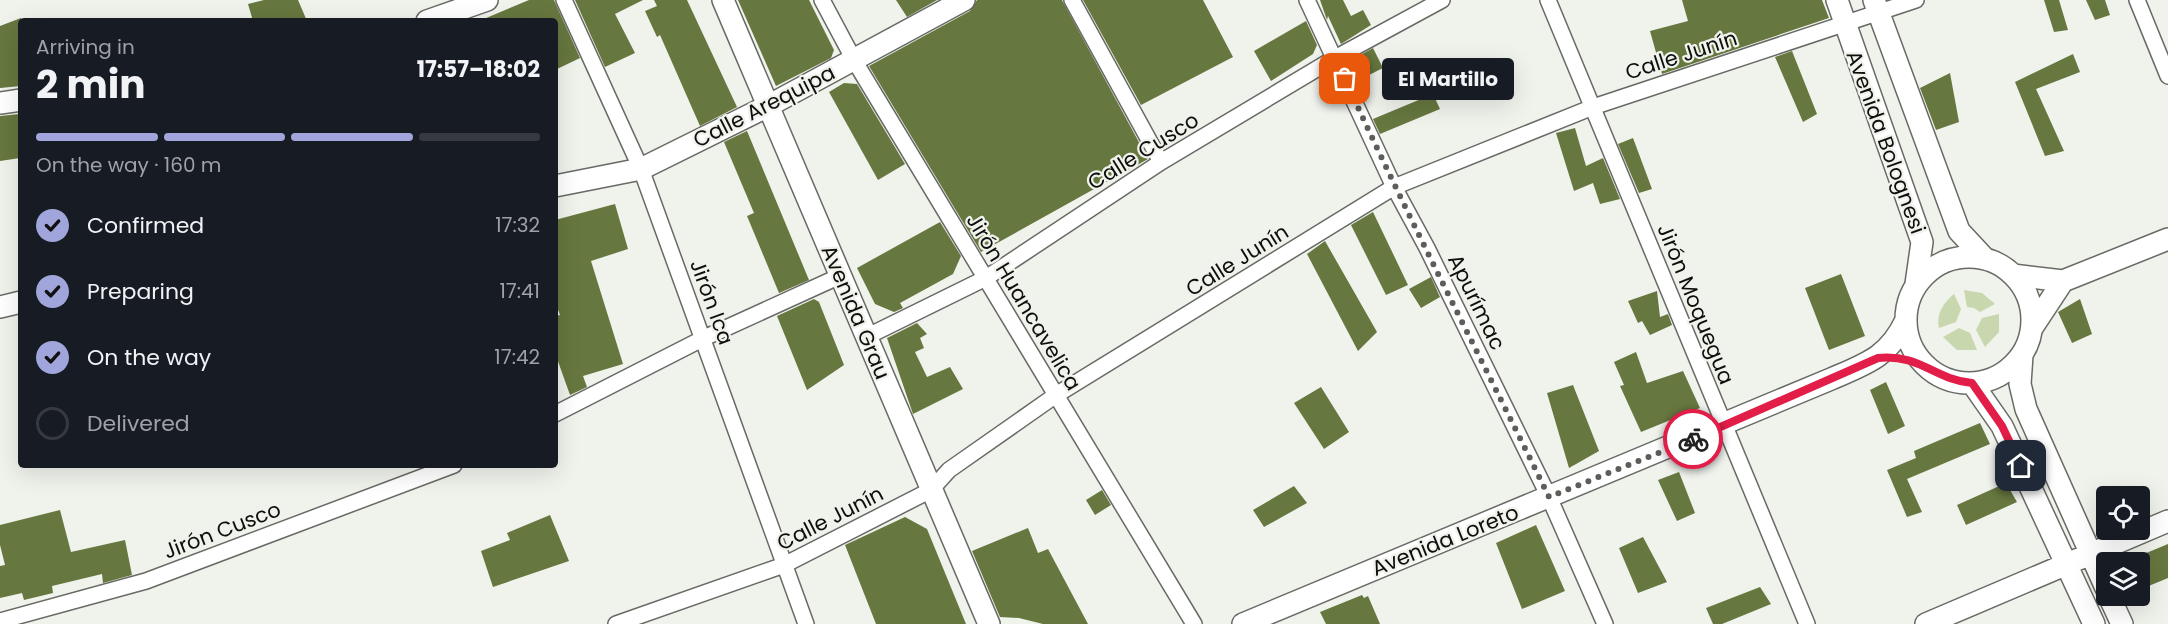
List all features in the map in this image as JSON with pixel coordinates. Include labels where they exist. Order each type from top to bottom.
[{"type":"main road","points":[[436,18],[487,0]]},
{"type":"main road","name":"Avenida Grau","points":[[723,0],[988,624]]},
{"type":"main road","name":"Calle Arequipa","points":[[558,185],[641,169],[768,106],[964,0]]},
{"type":"main road","name":"Avenida Bolognesi","points":[[1837,0],[1922,242],[1916,285]]},
{"type":"main road","name":"Avenida Bolognesi","points":[[1876,6],[1959,231],[1985,259]]},
{"type":"main road","points":[[0,104],[18,101]]},
{"type":"main road","points":[[2022,355],[2000,375],[1972,383],[1954,381],[1938,375],[1924,364],[1914,351],[1906,320],[1908,302],[1916,285],[1929,271],[1947,260],[1968,256],[1985,259],[2013,275],[2063,281],[2168,238]]},
{"type":"main road","points":[[2013,275],[2028,299],[2032,328]]},
{"type":"main road","points":[[2063,281],[2032,328],[2022,355],[2020,384],[2026,409],[2096,566]]},
{"type":"main road","points":[[0,307],[18,303]]},
{"type":"main road","name":"Avenida Loreto","points":[[1243,624],[1724,426],[1878,358],[1894,341],[1906,320]]},
{"type":"main road","name":"Avenida Loreto","points":[[1878,358],[1901,358],[1924,364]]},
{"type":"main road","points":[[1972,383],[2002,426],[2094,624]]},
{"type":"main road","points":[[1926,624],[2068,566],[2168,520]]},
{"type":"main road","points":[[2114,606],[2122,624]]},
{"type":"street","name":"Jirón Ica","points":[[564,0],[641,169],[806,624]]},
{"type":"street","name":"Jirón Huancavelica","points":[[822,0],[854,60],[1194,624]]},
{"type":"street","points":[[1072,0],[1161,162]]},
{"type":"street","name":"Apurímac","points":[[1307,0],[1394,187],[1427,248],[1549,497],[1605,624]]},
{"type":"street","name":"Calle Cusco","points":[[866,337],[986,278],[1161,162],[1335,58],[1442,0]]},
{"type":"street","name":"Jirón Moquegua","points":[[1548,0],[1807,624]]},
{"type":"street","name":"Calle Junín","points":[[616,624],[784,565],[931,490],[949,470],[1056,395],[1394,187],[1593,106],[1845,22],[1876,6],[1916,0]]},
{"type":"street","points":[[2137,0],[2168,76]]},
{"type":"street","points":[[558,412],[704,338],[840,276]]},
{"type":"street","name":"Jirón Cusco","points":[[0,621],[146,581],[446,468]]},
{"type":"green space","points":[[1964,290],[1982,293],[1995,304],[1980,312],[1967,307]]},
{"type":"green space","points":[[1954,294],[1961,309],[1956,322],[1939,328],[1941,309]]},
{"type":"green space","points":[[1999,314],[1999,332],[1985,347],[1976,330],[1982,318]]},
{"type":"green space","points":[[1959,328],[1970,333],[1977,350],[1957,350],[1943,337]]},
{"type":"building","points":[[264,0],[298,0],[306,18],[252,18],[248,4]]},
{"type":"building","points":[[529,0],[554,0],[580,58],[558,69],[558,18],[486,18]]},
{"type":"building","points":[[575,0],[643,0],[615,14],[635,53],[605,67]]},
{"type":"building","points":[[654,0],[687,0],[737,107],[700,126],[660,35],[657,37],[645,11],[657,6]]},
{"type":"building","points":[[738,0],[809,0],[834,50],[831,58],[776,86]]},
{"type":"building","points":[[896,0],[937,0],[907,17]]},
{"type":"building","points":[[977,0],[1062,0],[1148,159],[981,252],[869,66],[970,11]]},
{"type":"building","points":[[1083,0],[1203,0],[1233,57],[1141,105]]},
{"type":"building","points":[[1320,0],[1343,0],[1351,16],[1363,10],[1371,25],[1341,44],[1328,16],[1327,20]]},
{"type":"building","points":[[1682,0],[1822,0],[1829,18],[1662,74],[1650,31],[1688,21]]},
{"type":"building","points":[[2044,0],[2059,0],[2068,30],[2054,32]]},
{"type":"building","points":[[2086,0],[2105,0],[2110,15],[2095,20]]},
{"type":"building","points":[[18,19],[18,86],[0,88],[0,26]]},
{"type":"building","points":[[1306,21],[1317,45],[1313,54],[1271,81],[1254,51]]},
{"type":"building","points":[[1373,48],[1383,68],[1357,81],[1348,62]]},
{"type":"building","points":[[1792,51],[1817,114],[1803,122],[1775,57]]},
{"type":"building","points":[[2073,54],[2080,72],[2036,89],[2064,151],[2045,156],[2015,82]]},
{"type":"building","points":[[1950,73],[1959,122],[1936,130],[1920,88]]},
{"type":"building","points":[[844,83],[857,84],[905,164],[878,180],[829,92]]},
{"type":"building","points":[[1433,94],[1440,109],[1380,134],[1373,119]]},
{"type":"building","points":[[18,114],[18,158],[0,161],[0,116]]},
{"type":"building","points":[[1575,128],[1586,166],[1603,158],[1620,199],[1600,204],[1593,183],[1574,191],[1556,133]]},
{"type":"building","points":[[747,131],[809,280],[779,293],[747,216],[754,213],[724,142]]},
{"type":"building","points":[[1633,138],[1652,189],[1639,193],[1618,144]]},
{"type":"building","points":[[615,204],[628,249],[591,261],[623,364],[583,376],[587,387],[570,395],[558,361],[558,315],[560,315],[558,310],[558,219]]},
{"type":"building","points":[[1373,212],[1408,285],[1386,295],[1351,225]]},
{"type":"building","points":[[940,222],[961,256],[953,274],[900,303],[903,308],[894,312],[875,304],[857,268]]},
{"type":"building","points":[[1325,241],[1377,332],[1358,351],[1307,254]]},
{"type":"building","points":[[1841,274],[1865,336],[1829,350],[1805,288]]},
{"type":"building","points":[[1431,277],[1440,297],[1421,308],[1409,289]]},
{"type":"building","points":[[1657,291],[1660,317],[1668,314],[1672,325],[1650,335],[1642,321],[1638,323],[1628,301]]},
{"type":"building","points":[[814,299],[819,302],[844,365],[807,390],[777,316]]},
{"type":"building","points":[[2080,299],[2092,334],[2072,343],[2058,312]]},
{"type":"building","points":[[917,323],[927,334],[920,338],[924,348],[915,352],[927,377],[950,367],[963,389],[913,414],[887,338]]},
{"type":"building","points":[[1636,352],[1647,383],[1683,371],[1700,408],[1641,432],[1620,386],[1624,385],[1614,362]]},
{"type":"building","points":[[1886,382],[1905,426],[1888,434],[1870,390]]},
{"type":"building","points":[[1573,385],[1599,451],[1569,468],[1547,393]]},
{"type":"building","points":[[1321,387],[1349,432],[1324,449],[1294,403]]},
{"type":"building","points":[[1980,423],[1990,444],[1907,479],[1922,512],[1907,517],[1887,470],[1916,458],[1914,451]]},
{"type":"building","points":[[1679,472],[1695,513],[1677,521],[1658,480]]},
{"type":"building","points":[[2006,483],[2017,502],[1966,525],[1957,505]]},
{"type":"building","points":[[1294,486],[1307,503],[1264,527],[1253,510]]},
{"type":"building","points":[[1102,490],[1111,505],[1095,515],[1086,500]]},
{"type":"building","points":[[60,510],[71,552],[125,540],[132,575],[103,583],[102,574],[52,586],[53,593],[24,600],[22,593],[0,598],[0,566],[5,565],[0,545],[0,525]]},
{"type":"building","points":[[550,515],[569,561],[493,587],[481,551],[510,540],[507,533]]},
{"type":"building","points":[[905,517],[927,529],[966,624],[876,624],[845,545]]},
{"type":"building","points":[[1536,525],[1565,591],[1522,609],[1496,543]]},
{"type":"building","points":[[1028,528],[1038,553],[1048,549],[1088,624],[1043,624],[1019,618],[1000,617],[972,551]]},
{"type":"building","points":[[1643,537],[1667,582],[1638,593],[1619,548]]},
{"type":"building","points":[[2168,544],[2168,578],[2150,585],[2150,552]]},
{"type":"building","points":[[1760,587],[1771,604],[1722,624],[1713,624],[1706,608]]},
{"type":"building","points":[[1362,595],[1364,598],[1368,596],[1380,624],[1326,624],[1320,612]]},
{"type":"way so far","points":[[1345,79],[1394,187],[1427,248],[1549,497],[1693,439]]},
{"type":"place","name":"El Martillo","points":[[1345,79]]},
{"type":"route","points":[[1693,439],[1878,358],[1890,357],[1924,364],[1938,375],[1954,381],[1972,383],[1989,404],[2002,426],[2021,466]]}]
